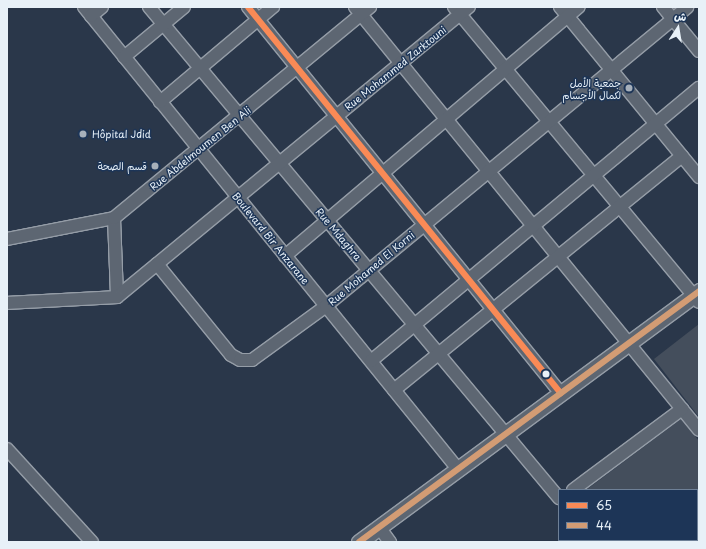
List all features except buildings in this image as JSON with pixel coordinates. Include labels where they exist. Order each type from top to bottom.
[{"type":"main road","points":[[359,542],[629,343],[697,296]]},
{"type":"street","points":[[88,12],[102,7]]},
{"type":"street","name":"Rue Mdaghra","points":[[150,7],[558,497]]},
{"type":"street","points":[[124,57],[184,7]]},
{"type":"street","points":[[248,7],[561,393]]},
{"type":"street","points":[[160,102],[273,7]]},
{"type":"street","points":[[560,7],[699,177]]},
{"type":"street","points":[[285,256],[580,7]]},
{"type":"street","points":[[663,7],[699,51]]},
{"type":"street","name":"Rue Mohamed El Korni","points":[[157,264],[232,355],[240,360],[252,360],[326,306],[687,7]]},
{"type":"street","points":[[461,9],[506,69],[620,207],[697,296]]},
{"type":"street","name":"Rue Mohammed Zarktouni","points":[[117,297],[401,63],[461,9]]},
{"type":"street","points":[[362,10],[401,63],[699,430]]},
{"type":"street","name":"Rue Abdelmoumen Ben Ali","points":[[7,239],[114,218],[240,115],[362,10]]},
{"type":"street","name":"Boulevard Bir Anzarane","points":[[88,12],[458,468]]},
{"type":"street","points":[[371,361],[699,88]]},
{"type":"street","points":[[394,390],[682,156]]},
{"type":"street","points":[[7,303],[117,297],[114,218]]},
{"type":"street","points":[[574,489],[682,409]]},
{"type":"street","points":[[7,449],[92,542]]},
{"type":"street","points":[[379,527],[390,542]]},
{"type":"transit line","name":"65","points":[[248,7],[561,393]]},
{"type":"transit line","name":"44","points":[[359,542],[699,291]]},
{"type":"place","name":"جمعية الأمل لكمال الأجسام","points":[[629,88]]},
{"type":"place","name":"Hôpital Jdid","points":[[83,134]]},
{"type":"place","name":"قسم الصحة","points":[[155,166]]}]
